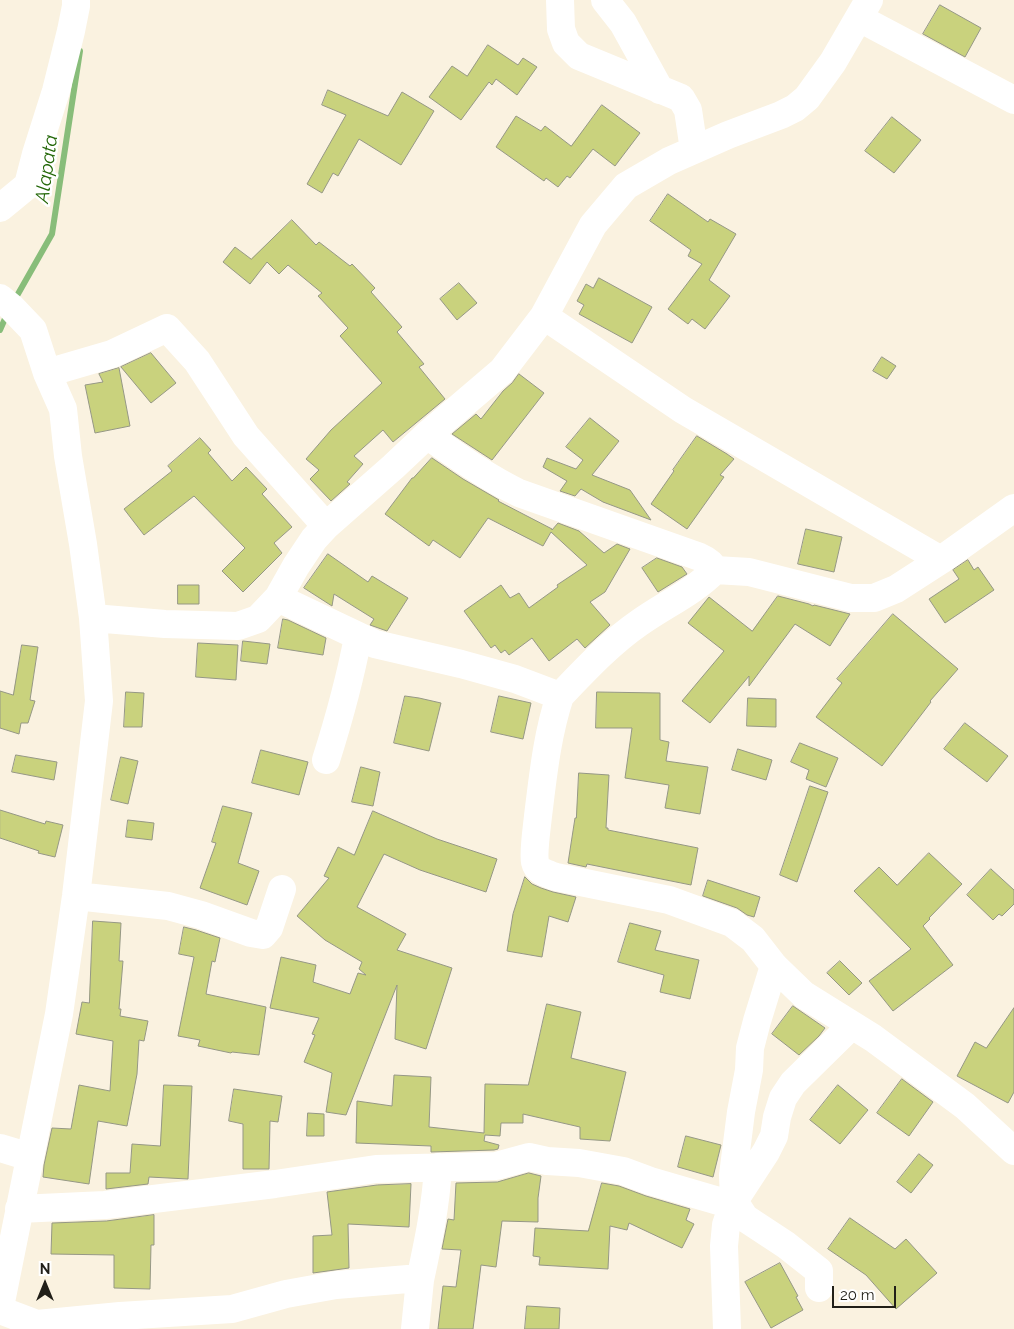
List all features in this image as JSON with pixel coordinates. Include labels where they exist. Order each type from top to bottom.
[{"type":"street","points":[[0,208],[28,185],[56,91],[71,31],[76,0]]},
{"type":"street","points":[[560,0],[561,29],[566,43],[579,56],[681,98],[688,110],[694,150]]},
{"type":"street","points":[[605,0],[623,23],[660,90]]},
{"type":"street","points":[[93,618],[165,624],[238,626],[258,619],[278,598],[296,566],[326,526],[427,435],[502,371],[544,316],[593,225],[626,186],[669,161],[728,135],[780,116],[795,108],[807,98],[833,62],[864,9],[1014,100]]},
{"type":"street","points":[[0,298],[33,330],[47,373],[63,409],[68,456],[93,618],[99,701],[76,896],[59,1014],[19,1209],[5,1258],[0,1308],[37,1324],[120,1316],[232,1309],[286,1294],[336,1285],[408,1279],[420,1280]]},
{"type":"street","points":[[544,316],[683,410],[941,560]]},
{"type":"street","points":[[47,373],[112,354],[167,328],[197,361],[246,436],[326,526]]},
{"type":"street","points":[[427,435],[480,472],[519,493],[700,557],[709,561],[715,570]]},
{"type":"street","points":[[1011,1139],[873,1038],[804,995],[774,966],[753,940],[732,923],[669,900],[556,877],[544,873],[535,861],[536,836],[547,749],[554,714],[560,696],[604,650],[639,623],[705,580],[715,570],[766,575],[851,598],[874,598],[896,589],[941,560],[1014,508]]},
{"type":"street","points":[[278,598],[375,644],[515,679],[560,696]]},
{"type":"street","points":[[326,760],[335,732],[358,637]]},
{"type":"street","points":[[76,896],[168,906],[262,935],[269,928],[282,889]]},
{"type":"street","points":[[774,966],[756,1021],[750,1048],[749,1070],[741,1112],[733,1175],[734,1201],[745,1218],[786,1245],[819,1271],[819,1288]]},
{"type":"street","points":[[727,1329],[724,1246],[726,1225],[734,1201],[766,1152],[774,1136],[783,1098],[793,1083],[852,1025]]},
{"type":"street","points":[[0,1148],[30,1157]]},
{"type":"street","points":[[19,1209],[105,1205],[376,1170],[496,1166],[530,1158],[579,1163],[622,1171],[650,1182],[722,1202],[734,1201]]},
{"type":"street","points":[[415,1329],[420,1280],[434,1209],[438,1167]]},
{"type":"building","points":[[940,5],[981,28],[965,57],[923,34]]},
{"type":"building","points":[[488,45],[518,65],[523,58],[537,67],[517,95],[496,79],[492,85],[489,82],[461,120],[429,97],[452,66],[467,76]]},
{"type":"building","points":[[328,90],[388,116],[402,92],[434,111],[401,165],[359,139],[338,176],[333,173],[322,193],[307,184],[346,115],[322,105]]},
{"type":"building","points":[[602,105],[640,133],[615,166],[593,149],[570,178],[567,176],[558,187],[546,178],[544,181],[496,147],[516,116],[541,131],[545,126],[571,146]]},
{"type":"building","points":[[892,117],[921,140],[894,173],[865,151]]},
{"type":"building","points":[[668,194],[708,222],[710,219],[736,234],[709,280],[730,296],[705,329],[692,319],[688,324],[668,309],[702,264],[688,256],[691,250],[650,221]]},
{"type":"building","points":[[292,220],[316,245],[319,242],[350,266],[352,264],[375,288],[371,292],[402,327],[397,332],[424,364],[419,367],[445,399],[393,442],[383,430],[354,456],[363,464],[347,482],[350,484],[331,501],[310,479],[319,470],[306,459],[331,430],[382,383],[340,336],[348,328],[318,296],[322,293],[288,265],[279,274],[267,262],[250,284],[223,262],[235,247],[251,259]]},
{"type":"building","points":[[599,278],[652,307],[632,343],[579,314],[584,305],[577,301],[586,284],[593,288]]},
{"type":"building","points":[[459,283],[477,303],[457,320],[440,299]]},
{"type":"building","points":[[151,353],[176,383],[151,403],[121,367]]},
{"type":"building","points":[[882,357],[896,366],[887,379],[873,371]]},
{"type":"building","points":[[119,368],[130,426],[95,433],[85,385],[103,382],[99,374]]},
{"type":"building","points":[[519,374],[544,393],[492,460],[452,434],[476,414],[481,419]]},
{"type":"building","points":[[590,418],[619,441],[592,475],[630,490],[651,520],[603,502],[581,489],[575,496],[560,491],[567,481],[543,467],[547,458],[576,469],[583,460],[566,447]]},
{"type":"building","points":[[697,436],[734,459],[720,475],[724,477],[687,529],[651,504]]},
{"type":"building","points":[[200,438],[211,450],[208,453],[232,481],[246,467],[267,489],[262,494],[292,527],[274,543],[282,553],[243,592],[222,571],[245,548],[194,496],[144,535],[124,509],[172,471],[168,466]]},
{"type":"building","points":[[432,458],[498,501],[552,530],[558,523],[579,531],[604,553],[617,544],[630,549],[605,592],[590,602],[610,625],[585,648],[577,639],[549,661],[532,638],[509,655],[505,650],[501,653],[495,645],[491,648],[464,611],[501,585],[510,598],[519,593],[529,608],[558,587],[557,585],[587,565],[551,532],[543,546],[488,518],[460,558],[433,540],[429,546],[385,514],[412,478]]},
{"type":"building","points":[[806,529],[842,537],[834,572],[798,564]]},
{"type":"building","points":[[328,554],[368,582],[372,576],[408,598],[387,631],[370,625],[374,619],[334,594],[332,606],[304,588]]},
{"type":"building","points":[[657,558],[682,567],[687,574],[658,592],[642,568]]},
{"type":"building","points":[[968,560],[974,570],[978,567],[994,590],[945,623],[929,599],[959,579],[953,570]]},
{"type":"building","points":[[178,585],[199,585],[199,604],[178,604]]},
{"type":"building","points":[[778,596],[850,614],[830,646],[795,624],[749,686],[749,676],[710,723],[682,701],[724,651],[688,623],[709,597],[752,631]]},
{"type":"building","points":[[893,614],[958,669],[930,701],[882,766],[816,717],[842,683],[837,679]]},
{"type":"building","points":[[283,619],[326,638],[323,655],[278,648]]},
{"type":"building","points":[[243,641],[270,644],[267,664],[241,661]]},
{"type":"building","points":[[198,643],[238,645],[236,680],[196,677]]},
{"type":"building","points":[[22,645],[38,647],[30,700],[35,701],[28,723],[21,723],[19,734],[0,728],[0,691],[13,695]]},
{"type":"building","points":[[126,692],[144,693],[142,727],[124,727]]},
{"type":"building","points":[[597,692],[660,693],[660,740],[669,742],[666,761],[708,767],[700,814],[665,808],[669,785],[625,778],[632,728],[596,728]]},
{"type":"building","points":[[405,696],[441,703],[429,751],[394,743]]},
{"type":"building","points":[[499,696],[531,703],[523,739],[491,732]]},
{"type":"building","points":[[748,698],[776,699],[776,727],[747,726]]},
{"type":"building","points":[[965,723],[1008,756],[987,782],[944,749]]},
{"type":"building","points":[[800,743],[838,758],[826,787],[806,779],[809,770],[791,762]]},
{"type":"building","points":[[738,749],[772,760],[766,780],[732,770]]},
{"type":"building","points":[[261,750],[308,762],[299,795],[252,783]]},
{"type":"building","points":[[16,755],[57,762],[54,780],[12,772]]},
{"type":"building","points":[[121,757],[138,761],[128,804],[111,800]]},
{"type":"building","points":[[361,767],[380,772],[373,806],[352,802]]},
{"type":"building","points":[[579,773],[609,775],[606,828],[608,830],[698,848],[691,885],[587,864],[586,867],[568,863],[576,818]]},
{"type":"building","points":[[810,786],[828,792],[797,882],[780,875]]},
{"type":"building","points":[[223,806],[252,813],[238,863],[259,871],[247,905],[200,888],[216,843],[212,842]]},
{"type":"building","points":[[0,810],[45,824],[46,821],[63,825],[55,857],[38,853],[39,851],[0,838]]},
{"type":"building","points":[[373,811],[437,839],[497,859],[486,892],[420,870],[384,854],[357,907],[406,934],[397,950],[452,968],[426,1049],[395,1039],[397,985],[346,1115],[326,1112],[332,1073],[304,1062],[315,1035],[312,1034],[319,1018],[270,1008],[281,957],[316,965],[313,982],[350,994],[358,973],[366,975],[359,969],[362,962],[325,940],[297,916],[329,878],[324,876],[338,847],[354,855]]},
{"type":"building","points":[[128,820],[154,823],[152,840],[126,837]]},
{"type":"building","points":[[929,853],[962,884],[923,926],[953,965],[893,1011],[869,981],[911,949],[854,891],[879,867],[897,885]]},
{"type":"building","points":[[991,869],[1014,890],[1014,904],[1002,916],[999,914],[993,920],[967,895]]},
{"type":"building","points":[[525,877],[532,884],[541,888],[576,897],[568,922],[549,916],[542,957],[507,951],[513,914]]},
{"type":"building","points":[[708,880],[760,897],[754,917],[747,915],[737,908],[703,896]]},
{"type":"building","points":[[93,921],[121,923],[119,961],[123,961],[120,1016],[148,1021],[144,1041],[139,1040],[137,1074],[127,1126],[98,1121],[89,1184],[43,1177],[52,1128],[71,1129],[79,1085],[110,1091],[113,1041],[76,1034],[82,1002],[89,1003]]},
{"type":"building","points":[[630,923],[661,931],[655,950],[699,960],[690,999],[660,992],[664,975],[618,962]]},
{"type":"building","points":[[184,927],[220,938],[215,962],[212,961],[206,994],[266,1007],[259,1055],[231,1053],[198,1046],[200,1040],[178,1036],[194,957],[179,954]]},
{"type":"building","points":[[840,961],[862,983],[849,995],[827,973]]},
{"type":"building","points":[[547,1004],[581,1012],[571,1058],[626,1072],[610,1141],[580,1139],[580,1127],[523,1114],[523,1123],[501,1123],[500,1136],[485,1135],[484,1141],[499,1145],[498,1149],[494,1150],[431,1152],[431,1146],[356,1143],[357,1101],[392,1106],[394,1075],[431,1077],[429,1127],[484,1133],[485,1084],[528,1085]]},
{"type":"building","points":[[793,1006],[825,1028],[799,1055],[772,1034]]},
{"type":"building","points":[[1014,1008],[1014,1092],[1008,1103],[957,1076],[975,1042],[986,1048]]},
{"type":"building","points":[[902,1079],[933,1102],[909,1136],[877,1113]]},
{"type":"building","points":[[164,1085],[192,1086],[188,1179],[149,1177],[148,1184],[106,1189],[106,1173],[130,1173],[132,1144],[160,1146]]},
{"type":"building","points":[[838,1085],[868,1110],[840,1144],[810,1120]]},
{"type":"building","points":[[234,1089],[282,1096],[278,1122],[270,1121],[269,1169],[243,1169],[243,1124],[229,1121]]},
{"type":"building","points":[[308,1113],[324,1114],[324,1136],[307,1136]]},
{"type":"building","points":[[686,1136],[721,1145],[713,1177],[678,1167]]},
{"type":"building","points":[[919,1154],[933,1165],[911,1193],[897,1182]]},
{"type":"building","points":[[529,1173],[541,1176],[538,1198],[538,1222],[502,1221],[496,1267],[481,1265],[473,1329],[438,1329],[443,1286],[456,1287],[461,1250],[442,1249],[448,1219],[454,1220],[456,1183],[497,1182]]},
{"type":"building","points":[[602,1183],[619,1186],[690,1209],[686,1220],[694,1224],[682,1248],[629,1223],[627,1230],[610,1226],[608,1269],[539,1265],[540,1257],[533,1256],[535,1228],[588,1231]]},
{"type":"building","points":[[411,1184],[409,1227],[348,1224],[349,1268],[313,1273],[313,1236],[332,1235],[327,1192],[377,1185]]},
{"type":"building","points":[[154,1215],[154,1245],[151,1245],[150,1289],[114,1288],[114,1255],[51,1254],[52,1223],[106,1221]]},
{"type":"building","points":[[850,1218],[895,1249],[906,1239],[937,1273],[896,1309],[866,1275],[828,1249]]},
{"type":"building","points":[[780,1263],[798,1296],[796,1297],[803,1310],[771,1328],[745,1282]]},
{"type":"building","points":[[527,1306],[560,1308],[559,1329],[525,1329]]},
{"type":"waterway","name":"Alapata","points":[[14,301],[52,234],[80,51]]},
{"type":"waterway","name":"Alapata","points":[[0,330],[7,314]]}]
